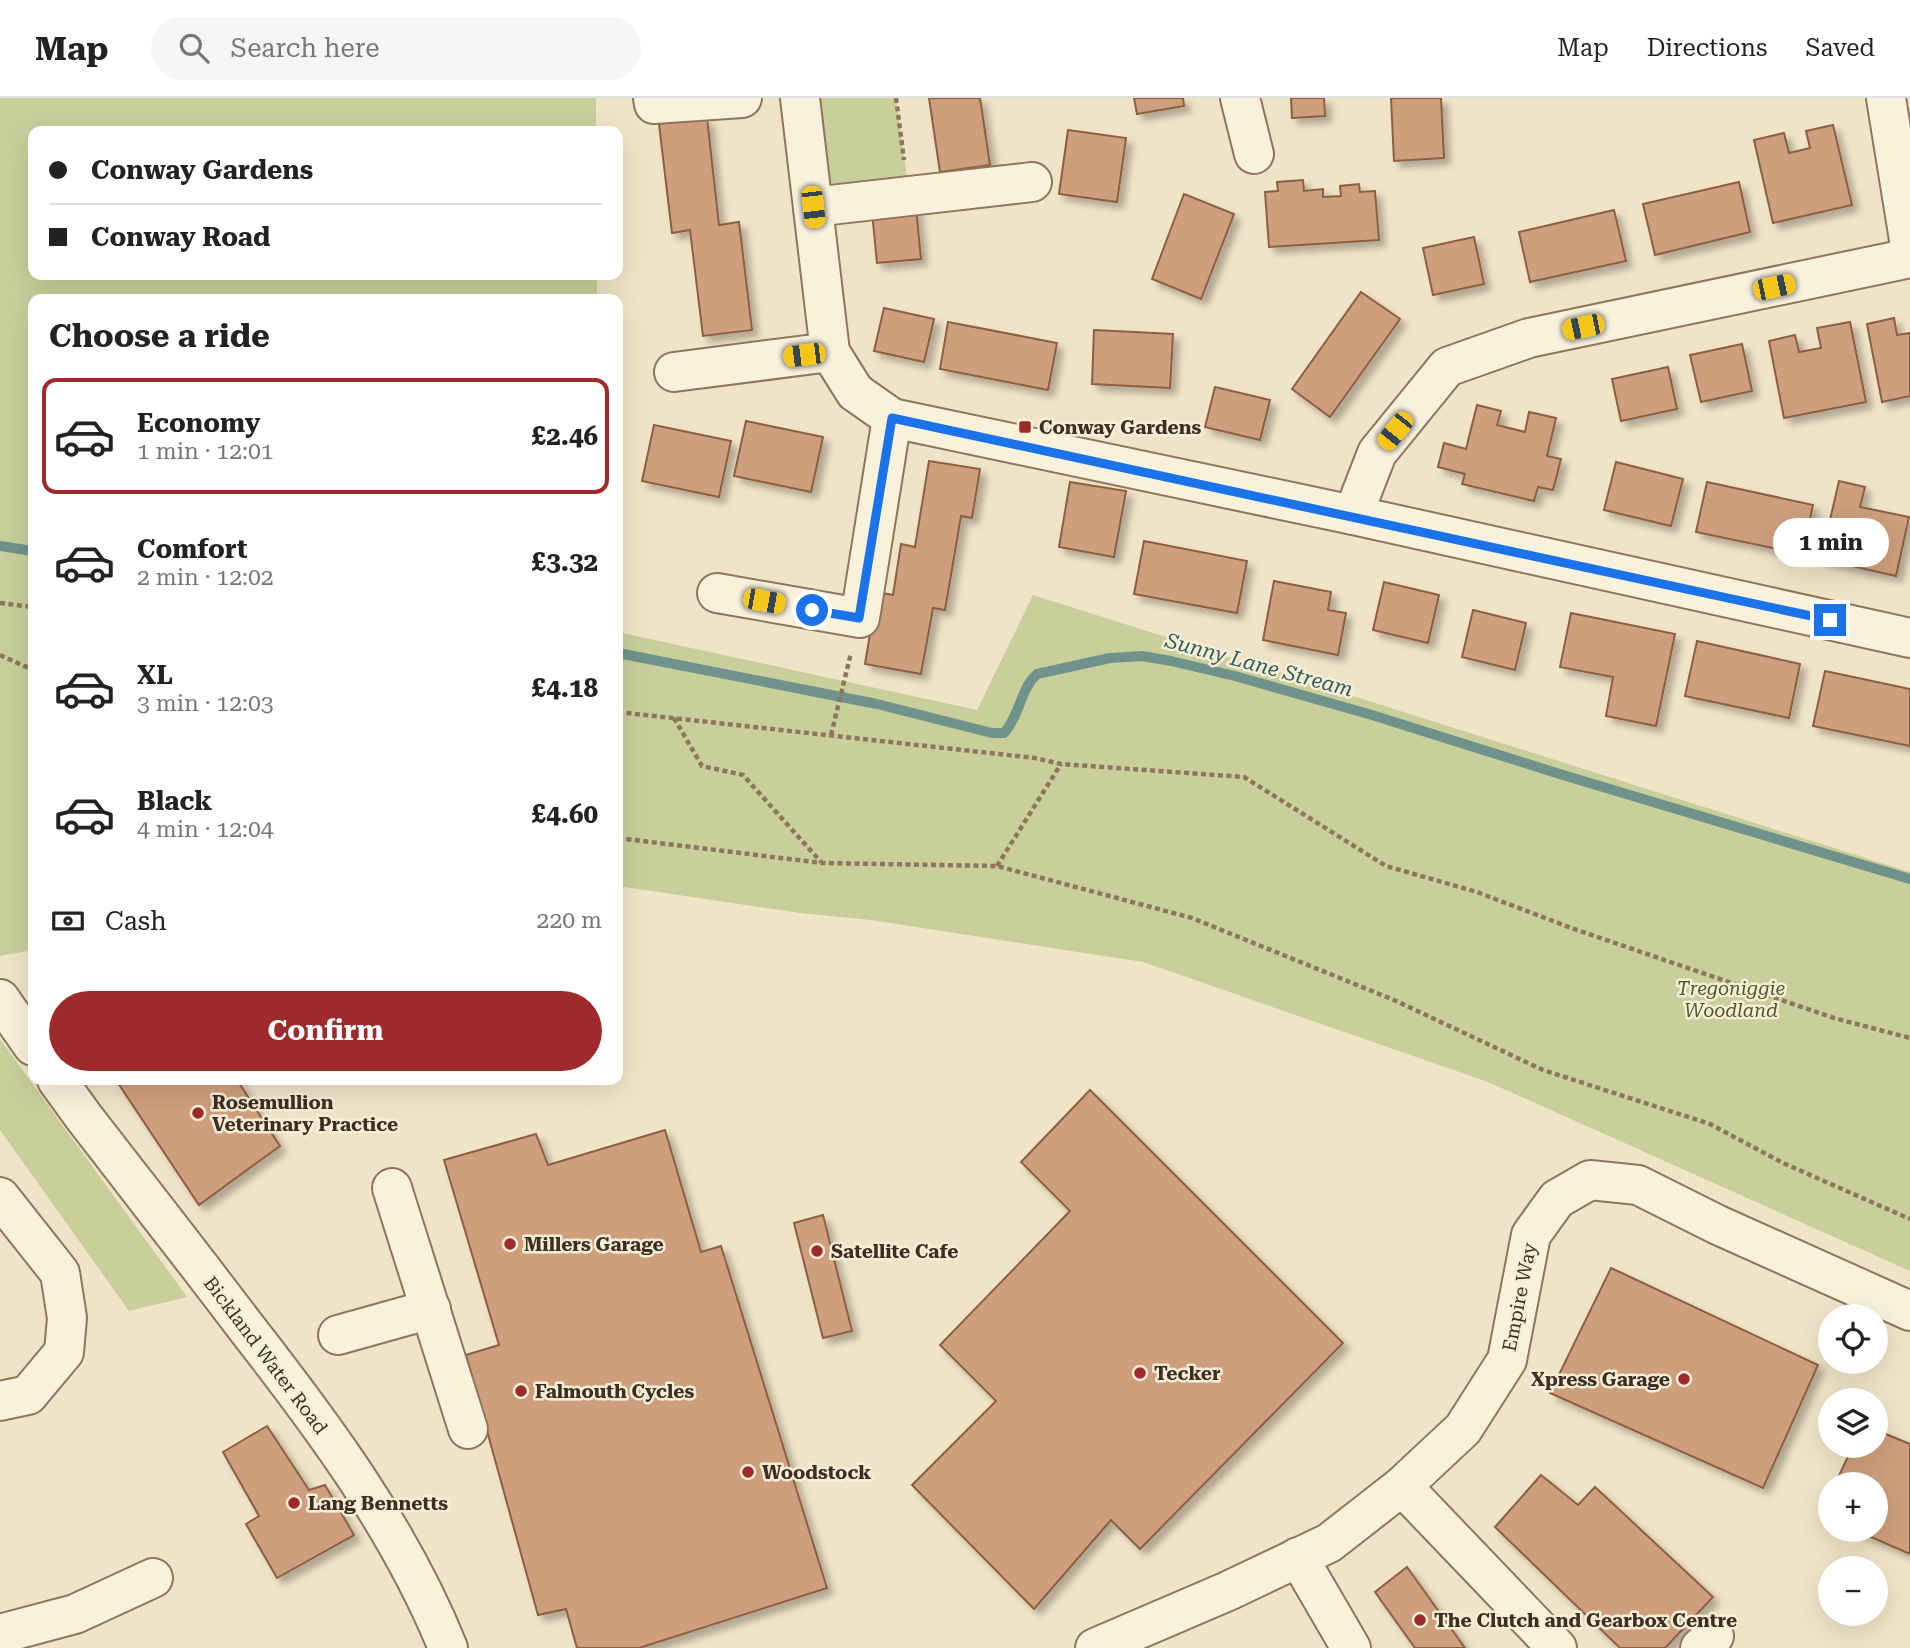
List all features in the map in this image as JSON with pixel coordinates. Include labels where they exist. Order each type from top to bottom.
[{"type":"street","points":[[653,98],[654,104],[742,98]]},
{"type":"street","points":[[800,98],[830,352],[855,392],[892,418],[1353,515],[1910,638]]},
{"type":"street","points":[[1240,98],[1254,154]]},
{"type":"street","points":[[1886,98],[1910,246]]},
{"type":"street","points":[[813,207],[1032,183]]},
{"type":"street","points":[[1353,515],[1377,453],[1447,367],[1528,338],[1910,258]]},
{"type":"street","points":[[674,373],[830,352]]},
{"type":"street","points":[[717,593],[859,618],[892,418]]},
{"type":"street","points":[[0,999],[28,1039]]},
{"type":"street","name":"Bickland Water Road","points":[[61,1085],[311,1411],[397,1541],[434,1615],[447,1648]]},
{"type":"street","name":"Empire Way","points":[[1094,1648],[1228,1591],[1329,1543],[1402,1486],[1463,1429],[1507,1360],[1531,1235],[1557,1199],[1590,1180],[1638,1185],[1718,1225],[1910,1311]]},
{"type":"street","points":[[392,1188],[468,1429]]},
{"type":"street","points":[[0,1197],[60,1273],[67,1318],[64,1352],[14,1398],[0,1430]]},
{"type":"street","points":[[338,1335],[431,1310]]},
{"type":"street","points":[[1402,1486],[1557,1648]]},
{"type":"street","points":[[1298,1557],[1351,1648]]},
{"type":"street","points":[[0,1634],[75,1614],[153,1578]]},
{"type":"path","points":[[896,98],[909,196]]},
{"type":"path","points":[[0,603],[28,606]]},
{"type":"path","points":[[0,655],[28,668]]},
{"type":"path","points":[[831,735],[842,692]]},
{"type":"path","points":[[623,713],[1035,758],[1060,764],[1244,777],[1386,866],[1477,892],[1574,929],[1834,1018],[1910,1038]]},
{"type":"path","points":[[674,718],[702,766],[743,775],[822,863]]},
{"type":"path","points":[[997,866],[1060,764]]},
{"type":"path","points":[[623,839],[822,863],[997,866],[1192,918],[1394,1000],[1543,1070],[1710,1124],[1783,1163],[1910,1219]]},
{"type":"green space","points":[[0,98],[596,98],[596,126],[28,126],[28,280],[597,280],[597,294],[28,294],[28,951],[0,956]]},
{"type":"green space","points":[[815,98],[896,98],[908,184],[826,194]]},
{"type":"green space","name":"Tregoniggie Woodland","points":[[1033,595],[1910,872],[1910,1271],[1488,1082],[1143,962],[871,920],[800,913],[623,887],[623,633],[977,710]]},
{"type":"green space","points":[[0,1039],[28,1078],[28,1085],[33,1085],[187,1297],[129,1311],[0,1130]]},
{"type":"building","points":[[929,98],[980,98],[990,165],[940,172]]},
{"type":"building","points":[[1134,98],[1183,98],[1184,106],[1137,114]]},
{"type":"building","points":[[1291,98],[1324,98],[1325,116],[1292,118]]},
{"type":"building","points":[[1391,98],[1441,98],[1444,158],[1394,161]]},
{"type":"building","points":[[707,118],[719,225],[739,222],[752,330],[703,336],[690,230],[672,233],[659,124]]},
{"type":"building","points":[[1833,125],[1852,205],[1773,223],[1754,140],[1784,133],[1789,153],[1810,148],[1806,131]]},
{"type":"building","points":[[1068,130],[1126,138],[1117,202],[1059,194]]},
{"type":"building","points":[[1303,180],[1304,191],[1323,189],[1323,197],[1341,196],[1340,186],[1359,184],[1360,192],[1375,191],[1379,240],[1269,247],[1265,192],[1278,191],[1277,182]]},
{"type":"building","points":[[1739,182],[1750,232],[1655,255],[1643,204]]},
{"type":"building","points":[[1184,194],[1234,214],[1201,299],[1152,279]]},
{"type":"building","points":[[916,208],[921,259],[877,263],[872,212]]},
{"type":"building","points":[[1614,210],[1626,261],[1530,282],[1519,232]]},
{"type":"building","points":[[1474,237],[1484,284],[1433,295],[1423,248]]},
{"type":"building","points":[[1361,292],[1400,319],[1330,417],[1292,389]]},
{"type":"building","points":[[884,308],[934,319],[924,362],[874,351]]},
{"type":"building","points":[[1894,318],[1897,335],[1910,333],[1910,396],[1882,402],[1867,324]]},
{"type":"building","points":[[948,322],[1057,343],[1048,390],[940,369]]},
{"type":"building","points":[[1850,322],[1866,402],[1784,418],[1769,341],[1795,335],[1799,352],[1821,348],[1817,328]]},
{"type":"building","points":[[1094,330],[1173,334],[1170,388],[1092,384]]},
{"type":"building","points":[[1742,344],[1752,391],[1701,402],[1690,355]]},
{"type":"building","points":[[1668,367],[1677,409],[1621,421],[1612,379]]},
{"type":"building","points":[[1215,387],[1270,400],[1260,440],[1205,427]]},
{"type":"building","points":[[1477,405],[1501,411],[1497,425],[1525,432],[1529,412],[1556,418],[1547,456],[1561,459],[1553,490],[1538,487],[1534,501],[1462,484],[1465,474],[1438,467],[1444,443],[1466,449]]},
{"type":"building","points":[[746,421],[823,437],[811,492],[734,476]]},
{"type":"building","points":[[654,425],[731,441],[719,497],[642,481]]},
{"type":"building","points":[[929,461],[980,469],[972,518],[961,516],[945,610],[933,608],[921,674],[865,664],[877,592],[893,595],[901,544],[915,547]]},
{"type":"building","points":[[1616,462],[1683,479],[1671,526],[1604,510]]},
{"type":"building","points":[[1839,481],[1865,487],[1860,507],[1909,517],[1896,576],[1821,559]]},
{"type":"building","points":[[1070,482],[1126,491],[1114,557],[1059,547]]},
{"type":"building","points":[[1707,482],[1813,505],[1802,554],[1696,532]]},
{"type":"building","points":[[1144,541],[1247,561],[1237,613],[1134,594]]},
{"type":"building","points":[[1274,581],[1331,592],[1328,610],[1346,613],[1338,655],[1263,640]]},
{"type":"building","points":[[1384,582],[1439,595],[1428,643],[1373,630]]},
{"type":"building","points":[[1473,610],[1526,623],[1515,670],[1462,657]]},
{"type":"building","points":[[1571,613],[1675,634],[1656,726],[1606,716],[1613,677],[1560,667]]},
{"type":"building","points":[[1697,641],[1800,664],[1789,718],[1685,696]]},
{"type":"building","points":[[1825,671],[1910,689],[1910,746],[1813,726]]},
{"type":"building","name":"Rosemullion Veterinary Practice","points":[[119,1085],[240,1085],[280,1146],[199,1205]]},
{"type":"building","name":"Tecker","points":[[1090,1090],[1343,1343],[1140,1549],[1111,1520],[1034,1609],[912,1485],[996,1401],[940,1345],[1070,1211],[1021,1162]]},
{"type":"building","points":[[665,1130],[701,1252],[721,1246],[827,1588],[639,1648],[577,1648],[566,1609],[538,1615],[466,1355],[499,1345],[444,1160],[536,1134],[548,1165]]},
{"type":"building","name":"Satellite Cafe","points":[[823,1215],[852,1331],[823,1338],[794,1223]]},
{"type":"building","name":"Xpress Garage","points":[[1611,1268],[1818,1365],[1763,1488],[1550,1393]]},
{"type":"building","name":"Lang Bennetts","points":[[267,1426],[309,1490],[325,1485],[354,1535],[277,1578],[246,1524],[259,1516],[223,1452]]},
{"type":"building","points":[[1888,1435],[1910,1444],[1910,1554],[1882,1542],[1888,1542],[1888,1472],[1841,1472],[1847,1458],[1888,1458]]},
{"type":"building","points":[[1541,1475],[1578,1505],[1595,1487],[1713,1597],[1665,1648],[1620,1648],[1495,1527]]},
{"type":"building","name":"The Clutch and Gearbox Centre","points":[[1407,1567],[1465,1648],[1415,1648],[1375,1592]]},
{"type":"waterway","name":"Sunny Lane Stream","points":[[0,546],[28,550]]},
{"type":"waterway","name":"Sunny Lane Stream","points":[[623,654],[877,704],[992,733],[1004,733],[1014,719],[1027,687],[1037,674],[1110,658],[1142,656],[1171,661],[1235,676],[1372,715],[1910,879]]},
{"type":"place","name":"Conway Gardens","points":[[1025,427]]},
{"type":"place","name":"Rosemullion Veterinary Practice","points":[[198,1113]]},
{"type":"place","name":"Millers Garage","points":[[510,1244]]},
{"type":"place","name":"Satellite Cafe","points":[[817,1251]]},
{"type":"place","name":"Tecker","points":[[1140,1373]]},
{"type":"place","name":"Xpress Garage","points":[[1684,1379]]},
{"type":"place","name":"Falmouth Cycles","points":[[521,1391]]},
{"type":"place","name":"Woodstock","points":[[748,1472]]},
{"type":"place","name":"Lang Bennetts","points":[[294,1503]]},
{"type":"place","name":"The Clutch and Gearbox Centre","points":[[1420,1620]]},
{"type":"route","points":[[812,610],[859,618],[892,418],[1353,515],[1830,620]]}]
